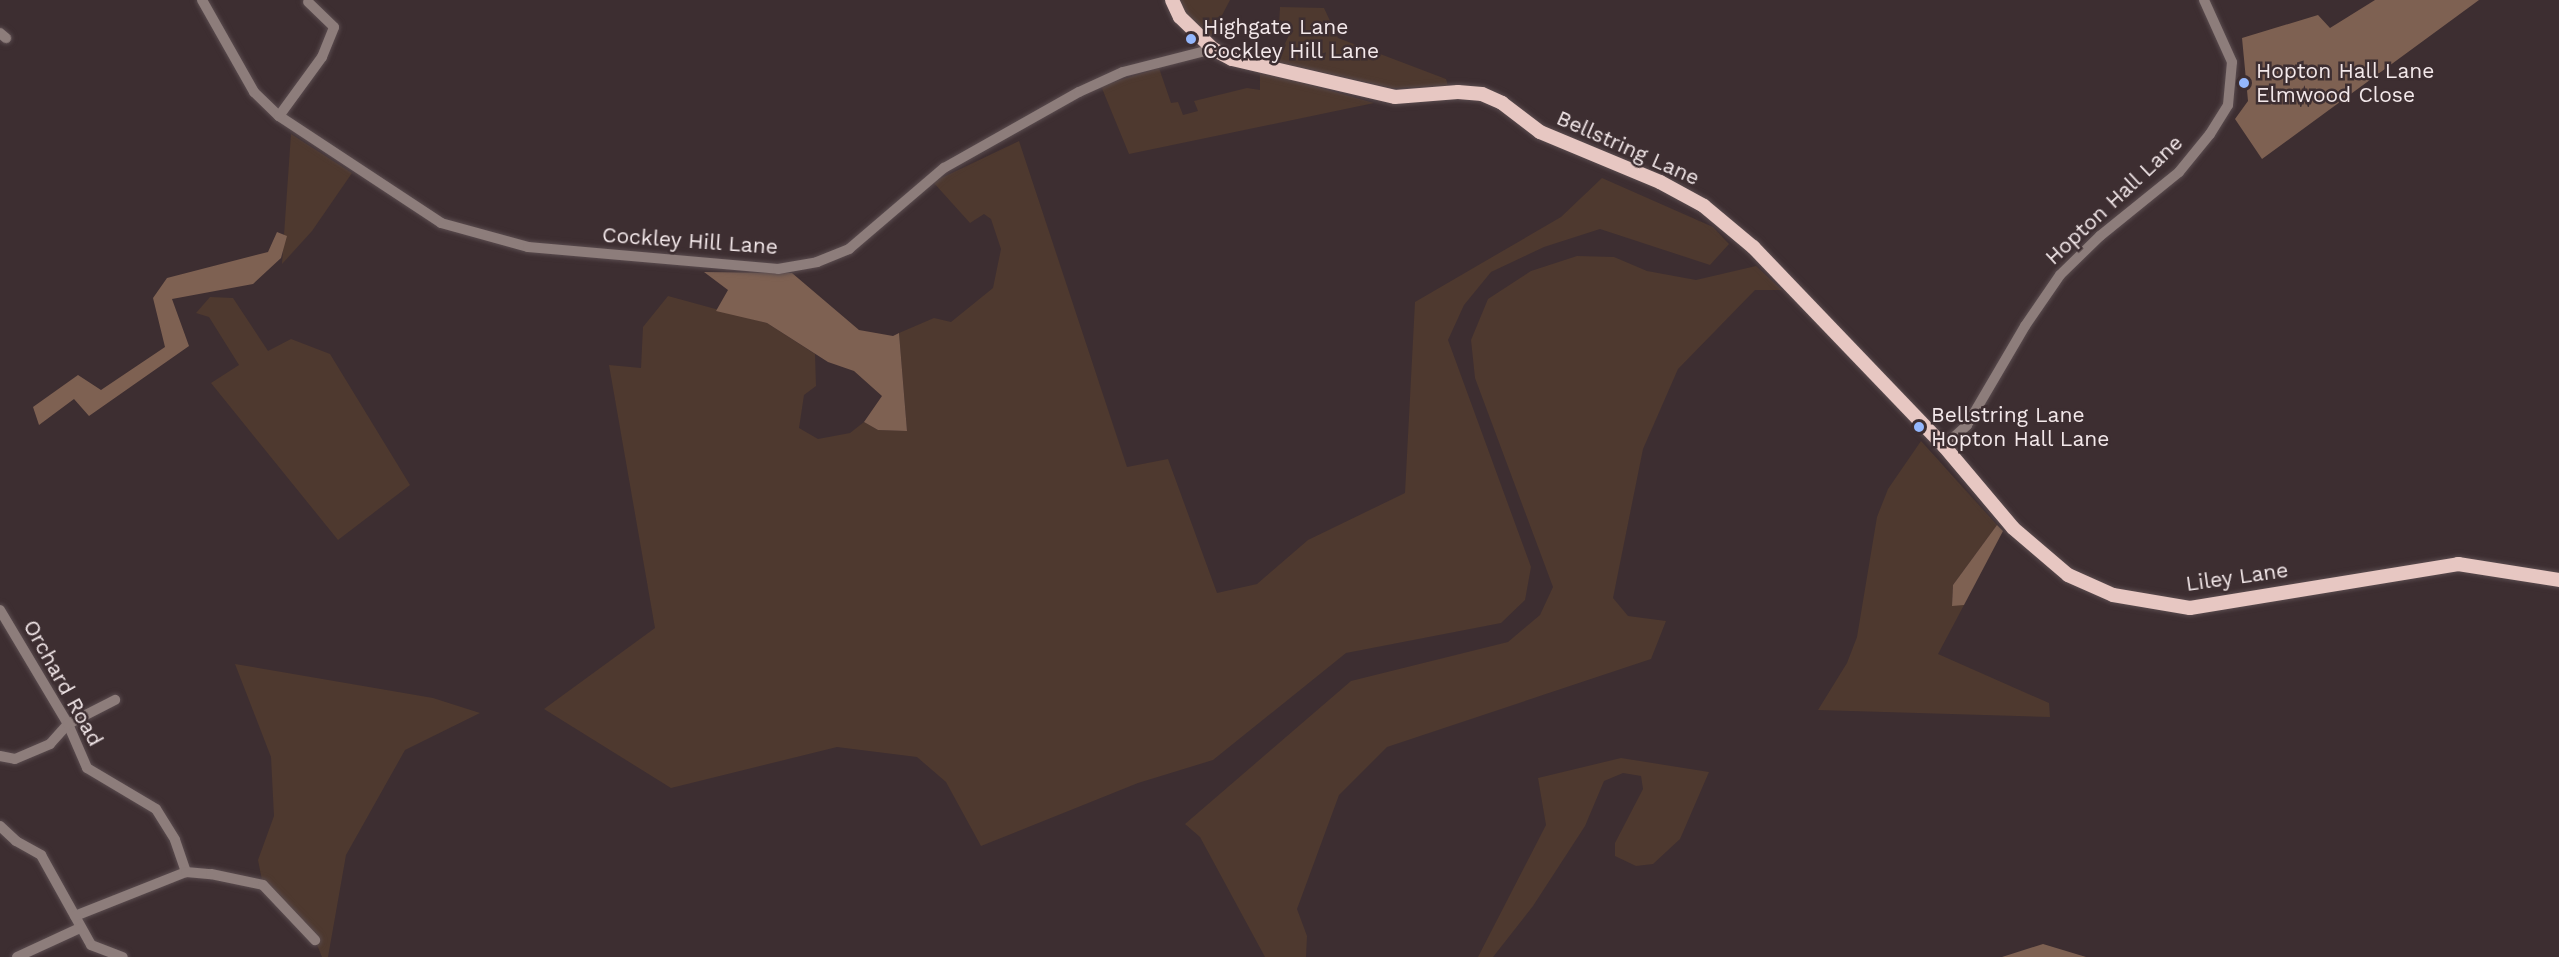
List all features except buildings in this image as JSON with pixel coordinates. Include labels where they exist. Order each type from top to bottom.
[{"type":"main road","points":[[1172,0],[1180,17],[1213,49]]},
{"type":"main road","name":"Bellstring Lane","points":[[1213,49],[1232,59],[1395,97],[1458,92],[1482,94],[1503,103],[1540,132],[1659,182],[1704,206],[1752,247],[1944,446]]},
{"type":"main road","name":"Liley Lane","points":[[1944,446],[2013,528],[2067,575],[2113,595],[2151,604],[2190,608],[2458,564],[2559,580]]},
{"type":"street","name":"Cockley Hill Lane","points":[[202,0],[254,92],[279,116],[404,201],[441,223],[470,233],[548,250],[778,269],[817,262],[849,249],[944,168],[1079,92],[1123,72],[1213,49]]},
{"type":"street","name":"Hopton Hall Lane","points":[[1944,446],[1967,425],[2025,326],[2060,275],[2100,236],[2179,172],[2210,135],[2228,105],[2232,62],[2204,0]]},
{"type":"street","points":[[279,116],[322,57],[334,27],[308,2]]},
{"type":"street","name":"Orchard Road","points":[[0,610],[68,724],[87,768],[156,809],[175,840],[186,872]]},
{"type":"street","points":[[0,756],[15,759],[50,744],[68,724],[115,700]]},
{"type":"street","points":[[0,826],[16,841],[41,855],[91,945],[123,957]]},
{"type":"street","points":[[75,916],[186,872],[263,885],[315,940]]},
{"type":"street","points":[[17,957],[80,928]]},
{"type":"shaded area","points":[[1180,0],[1230,0],[1210,38],[1186,14]]},
{"type":"shaded area","points":[[2375,0],[2479,0],[2262,159],[2235,119],[2248,101],[2242,38],[2318,15],[2330,28]]},
{"type":"shaded area","points":[[1280,7],[1324,8],[1338,38],[1446,79],[1448,86],[1392,88],[1276,62],[1291,31],[1279,25]]},
{"type":"shaded area","points":[[1159,68],[1171,103],[1178,102],[1183,115],[1198,111],[1194,101],[1247,88],[1260,90],[1260,71],[1374,103],[1129,154],[1101,86]]},
{"type":"shaded area","points":[[291,134],[352,173],[312,231],[282,264]]},
{"type":"shaded area","points":[[1019,141],[1127,467],[1168,459],[1217,593],[1257,584],[1308,540],[1405,493],[1415,302],[1561,217],[1602,178],[1713,227],[1729,244],[1710,265],[1600,229],[1544,247],[1491,272],[1464,305],[1448,340],[1531,567],[1525,600],[1501,623],[1346,653],[1213,760],[1138,783],[981,846],[946,782],[917,757],[837,747],[671,788],[544,709],[655,628],[609,365],[641,368],[643,327],[668,296],[767,323],[815,354],[816,386],[804,395],[799,428],[818,439],[850,433],[864,422],[878,430],[907,431],[899,333],[934,318],[951,322],[993,288],[1001,249],[991,219],[984,214],[970,223],[933,182]]},
{"type":"shaded area","points":[[277,232],[287,236],[281,258],[253,284],[172,299],[189,346],[89,416],[74,399],[39,425],[33,407],[78,375],[101,390],[165,347],[153,298],[167,278],[268,252]]},
{"type":"shaded area","points":[[1577,256],[1614,257],[1647,271],[1696,280],[1756,266],[1782,290],[1755,290],[1678,369],[1643,449],[1613,598],[1628,616],[1666,621],[1651,659],[1387,747],[1339,795],[1297,909],[1307,936],[1306,957],[1265,957],[1200,837],[1185,824],[1351,681],[1508,642],[1540,615],[1553,587],[1475,378],[1471,340],[1488,299],[1531,271]]},
{"type":"shaded area","points":[[704,272],[792,273],[859,330],[893,336],[899,333],[907,431],[878,430],[864,422],[882,396],[854,371],[828,362],[767,323],[716,311],[728,290]]},
{"type":"shaded area","points":[[210,297],[233,298],[268,351],[291,339],[330,354],[410,485],[338,540],[211,383],[239,365],[209,317],[196,313]]},
{"type":"shaded area","points":[[1921,441],[1997,525],[1953,585],[1952,605],[1964,605],[1938,654],[2049,703],[2050,717],[1818,710],[1847,663],[1857,637],[1877,517],[1888,489]]},
{"type":"shaded area","points":[[1997,525],[2003,531],[1964,605],[1952,606],[1953,585]]},
{"type":"shaded area","points":[[235,664],[433,698],[480,713],[405,750],[346,855],[328,957],[322,957],[315,940],[265,895],[258,860],[274,816],[271,757]]},
{"type":"shaded area","points":[[1621,758],[1709,772],[1680,839],[1653,864],[1636,866],[1615,856],[1615,843],[1643,789],[1641,776],[1623,773],[1604,781],[1585,826],[1533,906],[1493,957],[1478,957],[1546,825],[1538,778]]},
{"type":"shaded area","points":[[2043,944],[2086,957],[2002,957]]},
{"type":"place","name":"Highgate Lane Cockley Hill Lane","points":[[1191,39]]},
{"type":"place","name":"Hopton Hall Lane Elmwood Close","points":[[2244,83]]},
{"type":"place","name":"Bellstring Lane Hopton Hall Lane","points":[[1919,427]]}]
